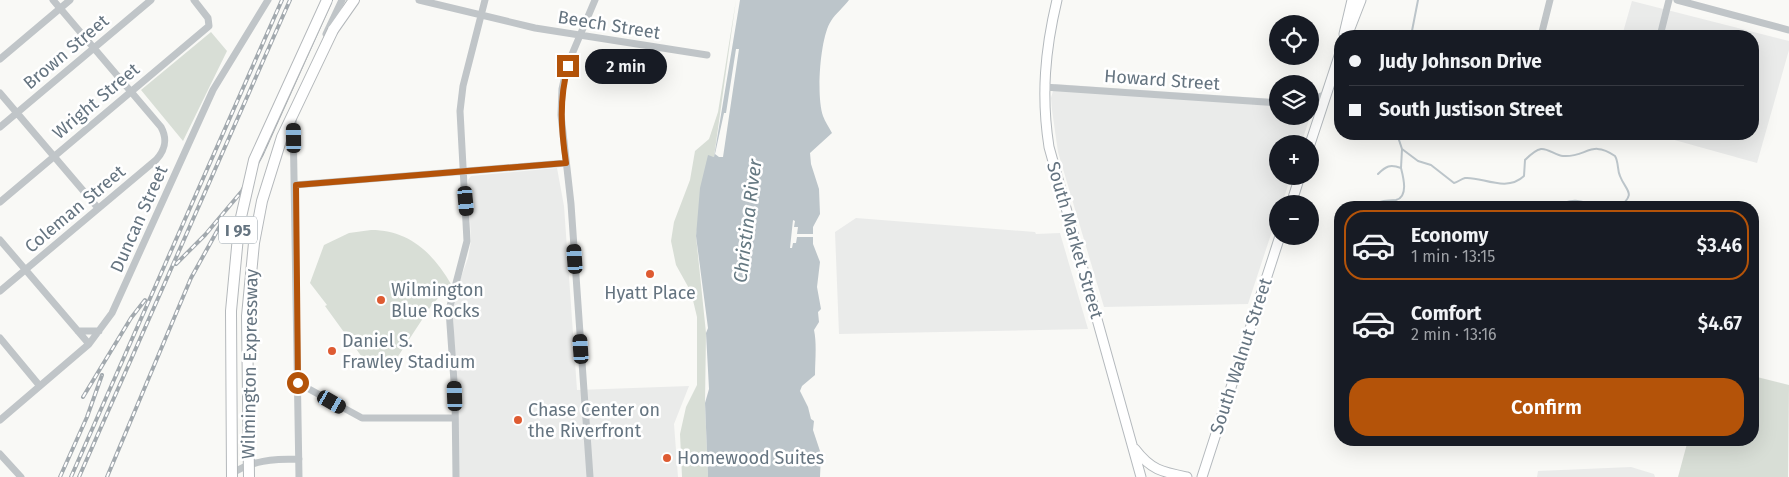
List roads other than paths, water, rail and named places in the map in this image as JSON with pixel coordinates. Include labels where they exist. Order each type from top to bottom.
[{"type":"highway","name":"Wilmington Expressway","points":[[232,477],[231,311],[239,226],[254,160],[327,0]]},
{"type":"highway","name":"Wilmington Expressway","points":[[248,477],[247,316],[254,243],[262,201],[282,137],[347,0]]},
{"type":"highway","points":[[333,30],[354,0]]},
{"type":"main road","name":"South Market Street","points":[[1057,0],[1048,44],[1044,87],[1044,116],[1051,155],[1141,477]]},
{"type":"main road","points":[[1344,30],[1352,0]]},
{"type":"main road","points":[[1349,30],[1361,0]]},
{"type":"main road","points":[[1313,135],[1334,69]]},
{"type":"main road","name":"South Walnut Street","points":[[1202,477],[1277,245]]},
{"type":"main road","points":[[1132,444],[1146,464],[1154,469],[1187,477]]},
{"type":"street","points":[[53,0],[131,92]]},
{"type":"street","points":[[0,59],[70,0]]},
{"type":"street","name":"Brown Street","points":[[0,127],[151,0]]},
{"type":"street","name":"Wright Street","points":[[0,202],[208,28],[210,22],[194,0]]},
{"type":"street","name":"Duncan Street","points":[[0,420],[89,344],[112,313],[143,249],[213,90],[268,0]]},
{"type":"street","points":[[299,477],[294,103],[342,0]]},
{"type":"street","name":"Beech Street","points":[[419,0],[481,16],[580,36],[707,55]]},
{"type":"street","points":[[456,477],[449,310],[467,241],[460,126],[461,94],[485,0]]},
{"type":"street","points":[[590,477],[571,204],[561,132],[562,95],[568,66],[595,0]]},
{"type":"street","points":[[1542,30],[1550,0]]},
{"type":"street","points":[[1662,30],[1669,0]]},
{"type":"street","points":[[1677,0],[1789,30]]},
{"type":"street","name":"Howard Street","points":[[1044,87],[1269,101]]},
{"type":"street","points":[[0,92],[98,208]]},
{"type":"street","name":"Coleman Street","points":[[0,291],[156,160],[165,146],[166,138],[161,127],[131,92]]},
{"type":"street","points":[[1319,97],[1324,95]]},
{"type":"street","points":[[296,185],[566,163]]},
{"type":"street","points":[[0,240],[89,344]]},
{"type":"street","points":[[78,331],[100,331]]},
{"type":"street","points":[[0,338],[39,385]]},
{"type":"street","points":[[298,383],[362,418],[455,418]]},
{"type":"street","points":[[0,454],[21,477]]},
{"type":"street","points":[[228,477],[244,467],[259,462],[299,459]]},
{"type":"water","name":"Christina River","points":[[740,0],[849,0],[835,15],[827,29],[820,67],[821,107],[824,118],[832,133],[810,153],[811,164],[819,189],[820,214],[813,227],[813,244],[820,262],[817,287],[821,309],[818,312],[819,322],[814,330],[816,347],[815,375],[802,386],[800,391],[808,407],[811,419],[814,421],[813,430],[821,454],[820,477],[708,477],[705,403],[709,389],[706,333],[708,328],[696,236],[700,188],[708,155],[714,157]]},
{"type":"waterway","points":[[1412,30],[1418,0]]},
{"type":"waterway","points":[[1378,174],[1388,167],[1401,168],[1402,149],[1399,140]]},
{"type":"waterway","points":[[1402,149],[1418,161],[1431,165],[1454,183],[1465,178],[1471,178],[1502,184],[1517,181],[1524,176],[1525,160],[1532,153],[1539,150],[1544,149],[1558,155],[1571,156],[1589,150],[1600,149],[1615,156],[1619,174],[1629,195],[1626,201]]},
{"type":"waterway","points":[[1384,201],[1396,200],[1403,195],[1404,186],[1401,168]]},
{"type":"waterway","points":[[1572,201],[1578,201]]},
{"type":"railway","points":[[71,477],[282,0]]},
{"type":"railway","points":[[79,477],[290,0]]},
{"type":"railway","points":[[176,264],[205,235],[242,191],[262,154],[331,0]]},
{"type":"railway","points":[[107,477],[191,278],[221,224]]},
{"type":"railway","points":[[83,397],[131,318],[145,300]]},
{"type":"railway","points":[[60,477],[87,417],[102,375]]},
{"type":"place","name":"Hyatt Place","points":[[650,274]]},
{"type":"place","name":"Wilmington Blue Rocks","points":[[381,300]]},
{"type":"place","name":"Daniel S. Frawley Stadium","points":[[332,351]]},
{"type":"place","name":"Chase Center on the Riverfront","points":[[518,420]]},
{"type":"place","name":"Homewood Suites","points":[[667,458]]}]
